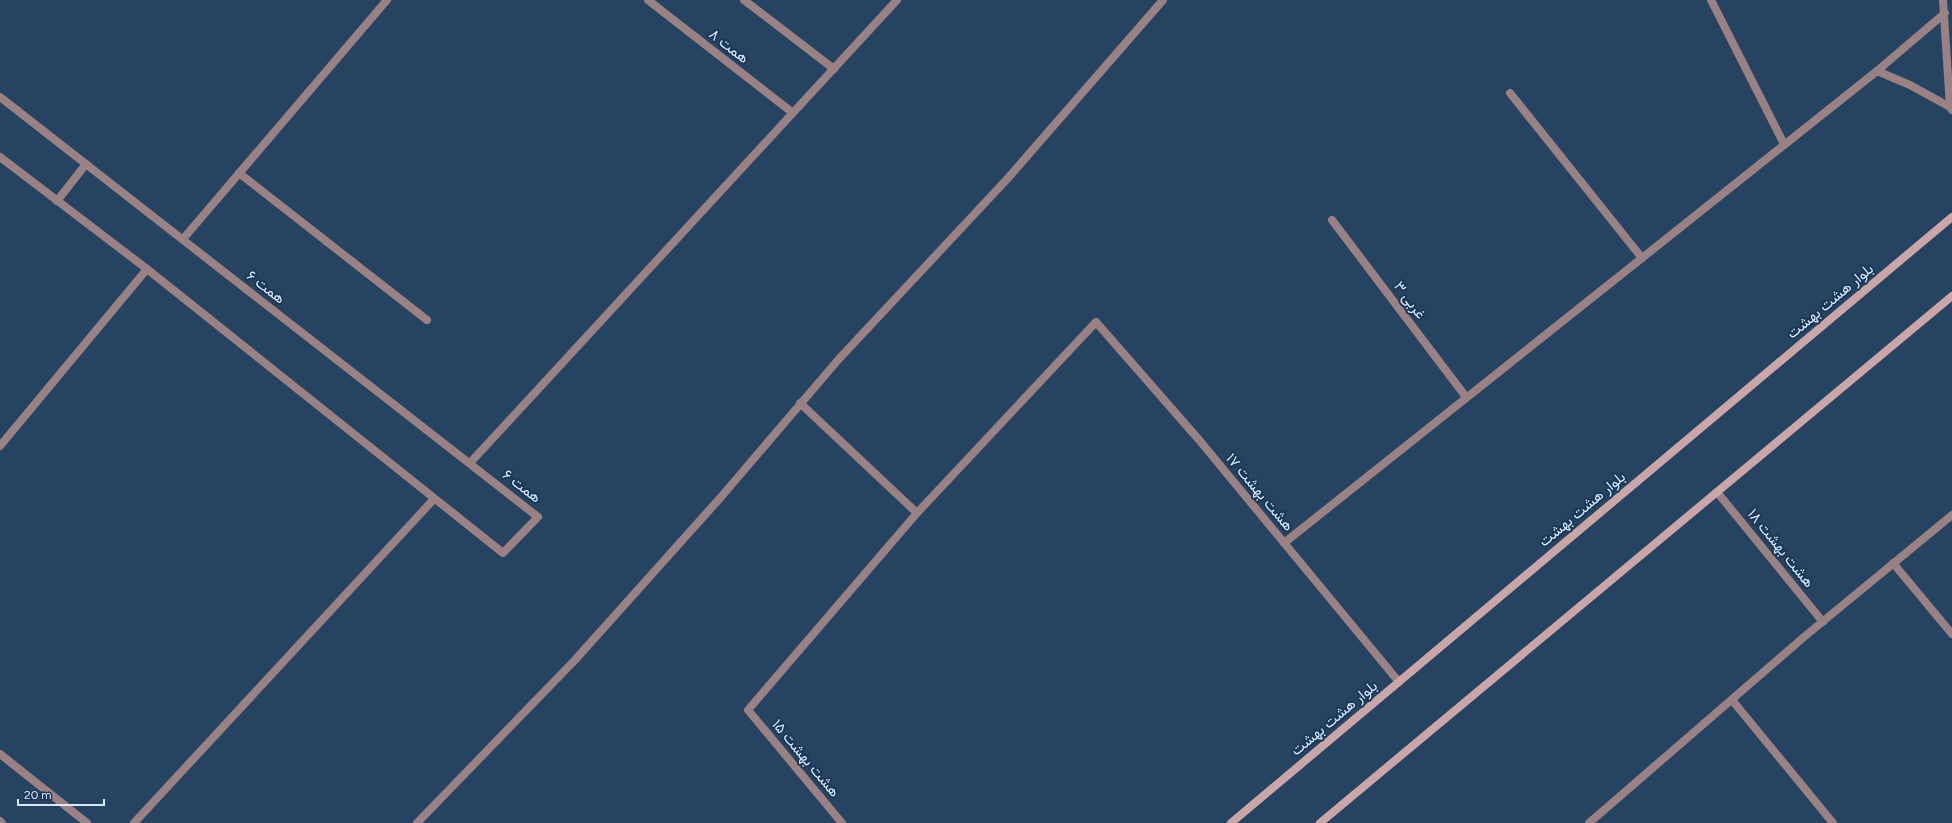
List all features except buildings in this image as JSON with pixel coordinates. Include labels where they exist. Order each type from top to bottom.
[{"type":"street","points":[[183,239],[387,0]]},
{"type":"street","name":"همت ۸","points":[[648,0],[793,113]]},
{"type":"street","points":[[744,0],[834,69]]},
{"type":"street","points":[[470,463],[897,0]]},
{"type":"street","points":[[417,823],[574,660],[721,497],[800,403],[1009,177],[1163,0]]},
{"type":"street","points":[[1711,0],[1784,144]]},
{"type":"street","points":[[1943,0],[1945,13],[1946,57],[1951,108]]},
{"type":"street","points":[[1284,543],[1877,71],[1945,13]]},
{"type":"street","points":[[1877,71],[1910,85],[1951,108]]},
{"type":"street","points":[[1510,93],[1642,258]]},
{"type":"street","name":"همت ۶","points":[[0,97],[538,517],[503,553],[147,269],[0,157]]},
{"type":"street","points":[[58,201],[86,164]]},
{"type":"street","points":[[239,173],[427,320]]},
{"type":"street","name":"بلوار هشت بهشت","points":[[1231,823],[1952,217]]},
{"type":"street","name":"غربی ۳","points":[[1332,220],[1466,398]]},
{"type":"street","points":[[0,446],[147,269]]},
{"type":"street","points":[[1320,823],[1952,296]]},
{"type":"street","name":"هشت بهشت ۱۷","points":[[917,513],[1096,322],[1200,441],[1398,682]]},
{"type":"street","points":[[800,403],[917,513]]},
{"type":"street","name":"هشت بهشت ۱۸","points":[[1717,492],[1823,622]]},
{"type":"street","points":[[134,823],[434,499]]},
{"type":"street","name":"هشت بهشت ۱۵","points":[[842,823],[748,710],[917,513]]},
{"type":"street","points":[[1589,823],[1823,622],[1952,515]]},
{"type":"street","points":[[1893,563],[1952,634]]},
{"type":"street","points":[[1732,700],[1833,823]]},
{"type":"street","points":[[0,754],[86,823]]}]
